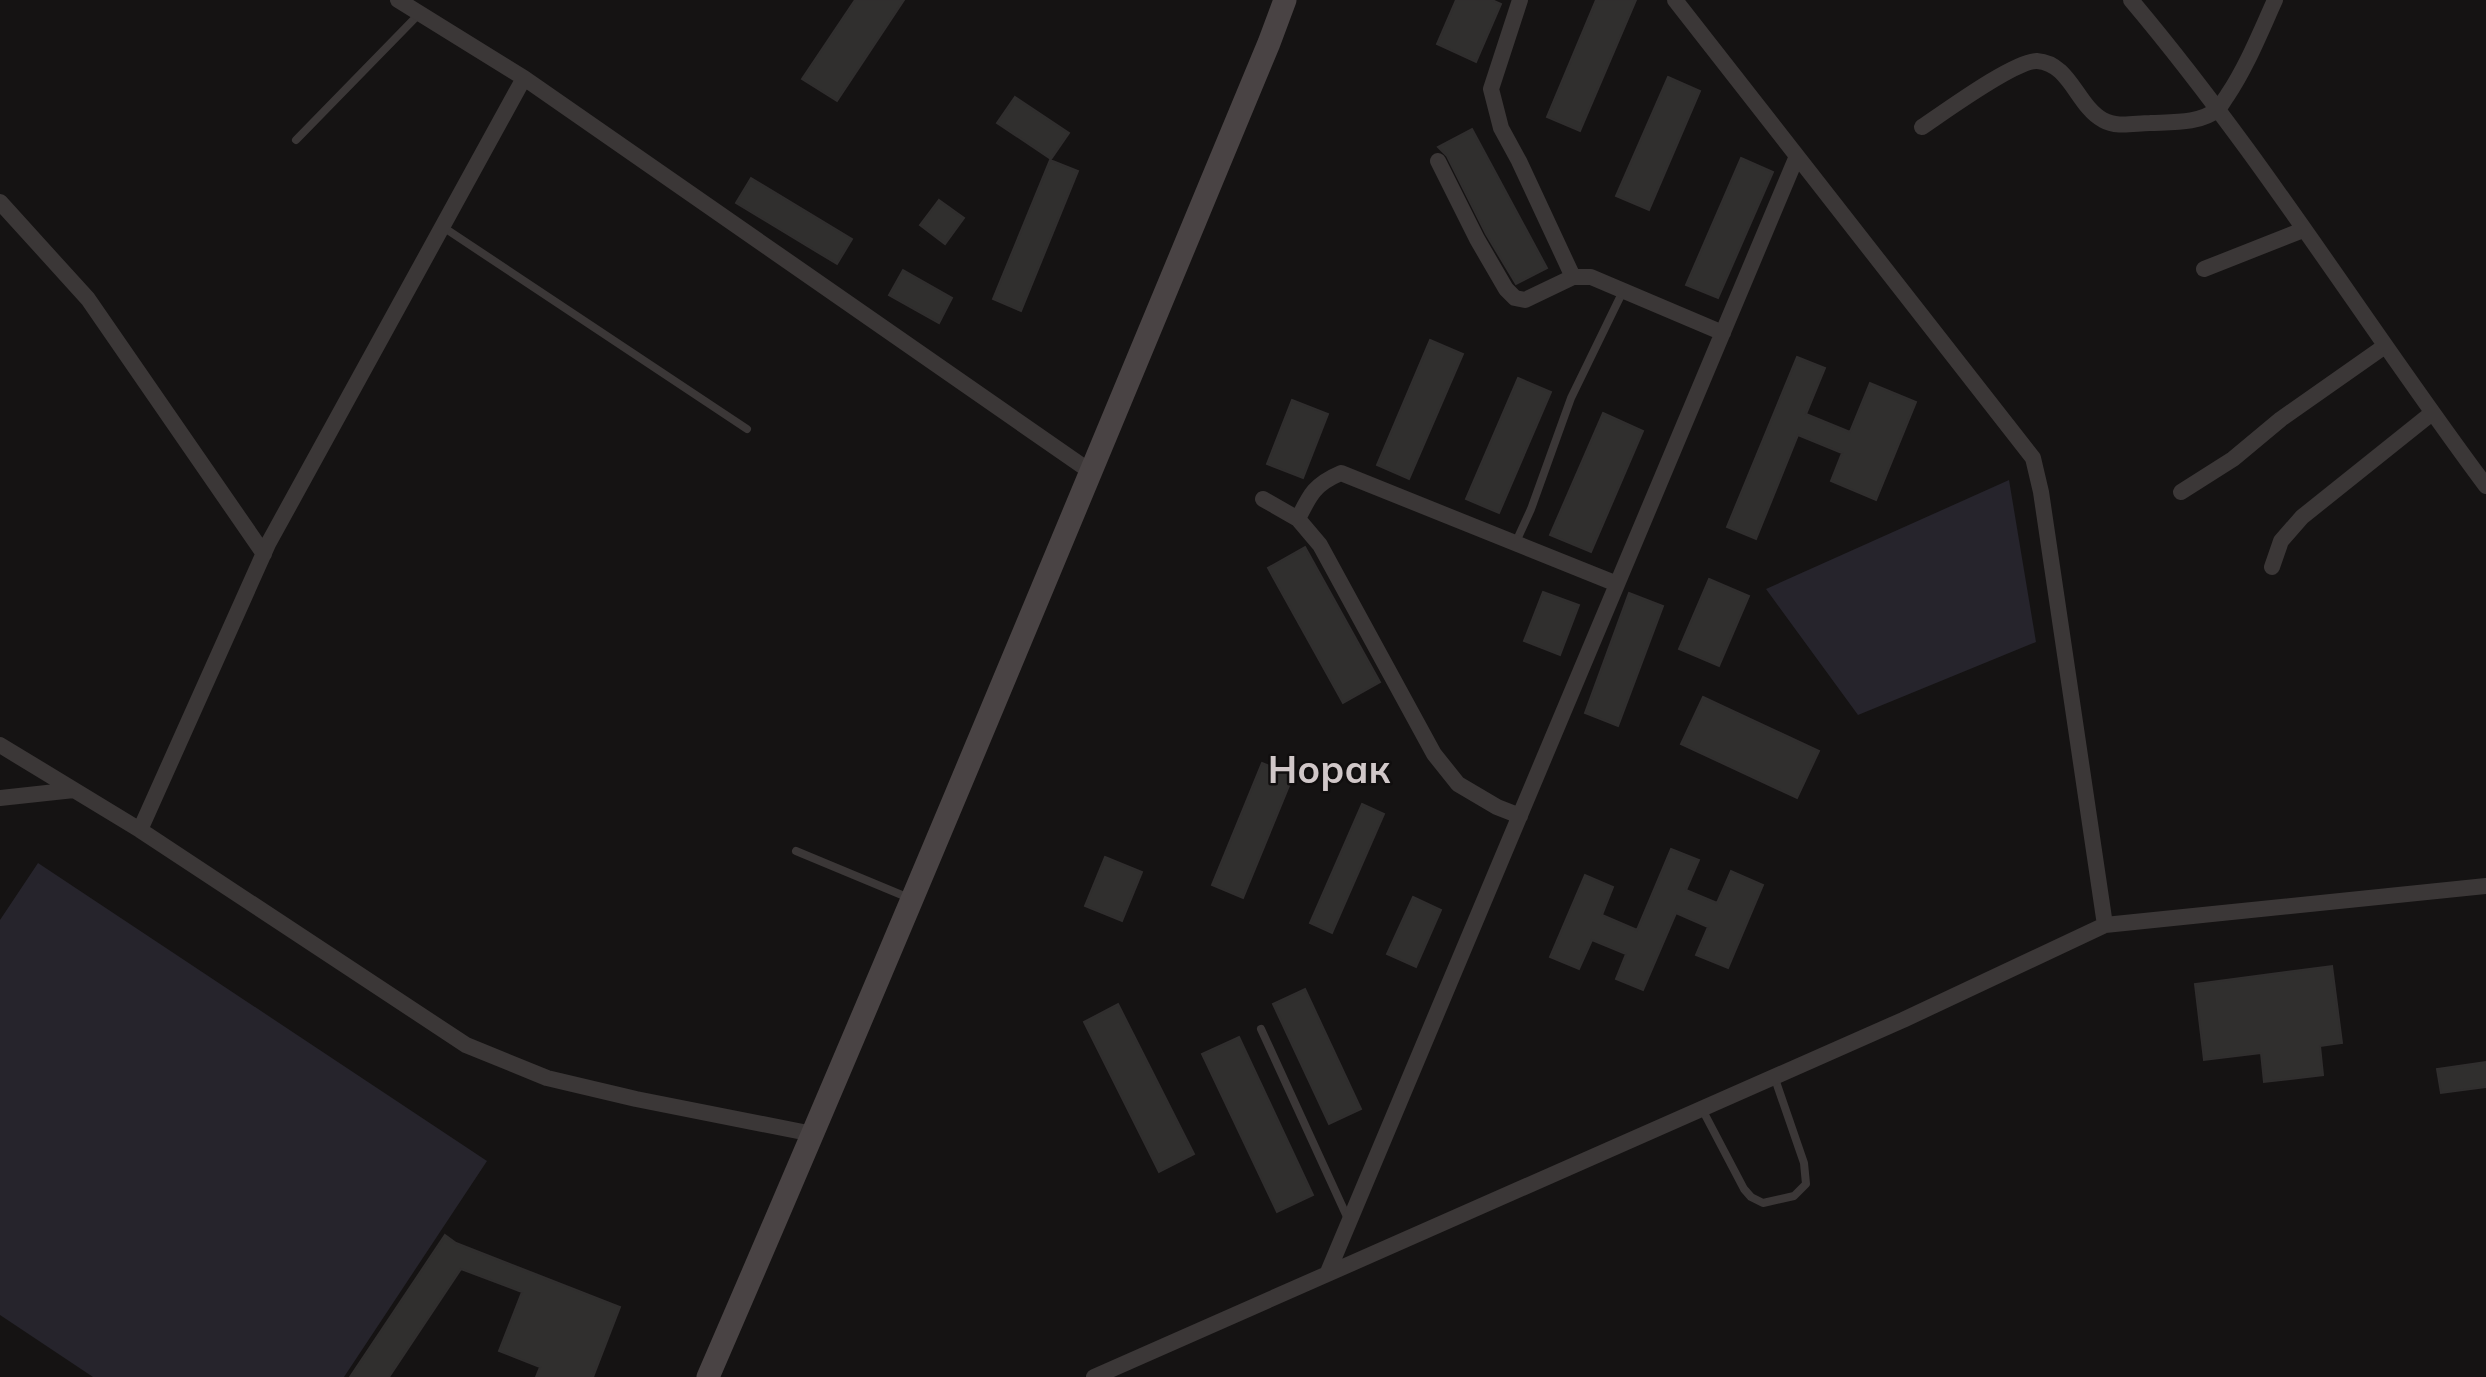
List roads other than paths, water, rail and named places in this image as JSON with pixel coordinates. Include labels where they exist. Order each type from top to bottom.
[{"type":"main road","points":[[708,1377],[1091,472],[1285,0]]},
{"type":"street","points":[[398,0],[524,78],[1091,472]]},
{"type":"street","points":[[1520,0],[1491,89],[1501,128],[1520,161],[1573,277]]},
{"type":"street","points":[[1675,0],[2033,458],[2042,492],[2105,925]]},
{"type":"street","points":[[2131,0],[2217,109],[2486,486]]},
{"type":"street","points":[[1922,127],[2012,69],[2034,61],[2049,63],[2103,120],[2118,125],[2186,122],[2217,109],[2240,77],[2275,0]]},
{"type":"street","points":[[140,830],[264,554],[524,78]]},
{"type":"street","points":[[1328,1272],[1797,156]]},
{"type":"street","points":[[1438,161],[1477,239],[1506,289],[1515,298],[1525,300],[1573,277],[1591,276],[1723,333]]},
{"type":"street","points":[[0,202],[88,299],[264,554]]},
{"type":"street","points":[[2204,269],[2303,230]]},
{"type":"street","points":[[2181,492],[2233,459],[2281,419],[2385,346]]},
{"type":"street","points":[[2272,567],[2281,541],[2302,517],[2432,413]]},
{"type":"street","points":[[1298,519],[1309,496],[1321,482],[1341,473],[1617,584]]},
{"type":"street","points":[[1263,499],[1298,519],[1320,545],[1434,754],[1458,784],[1497,807],[1520,816]]},
{"type":"street","points":[[0,745],[140,830],[466,1045],[547,1079],[813,1134]]},
{"type":"street","points":[[0,798],[74,790]]},
{"type":"street","points":[[1094,1377],[1903,1020],[2105,925],[2486,886]]},
{"type":"lane","points":[[296,140],[420,13]]},
{"type":"lane","points":[[443,227],[747,429]]},
{"type":"lane","points":[[1515,544],[1531,509],[1571,398],[1624,289]]},
{"type":"lane","points":[[796,851],[912,899]]},
{"type":"lane","points":[[1261,1029],[1349,1221]]},
{"type":"lane","points":[[1702,1108],[1744,1189],[1751,1197],[1763,1203],[1794,1196],[1806,1184],[1804,1163],[1774,1076]]},
{"type":"district","name":"Норак","points":[[1329,769]]}]
